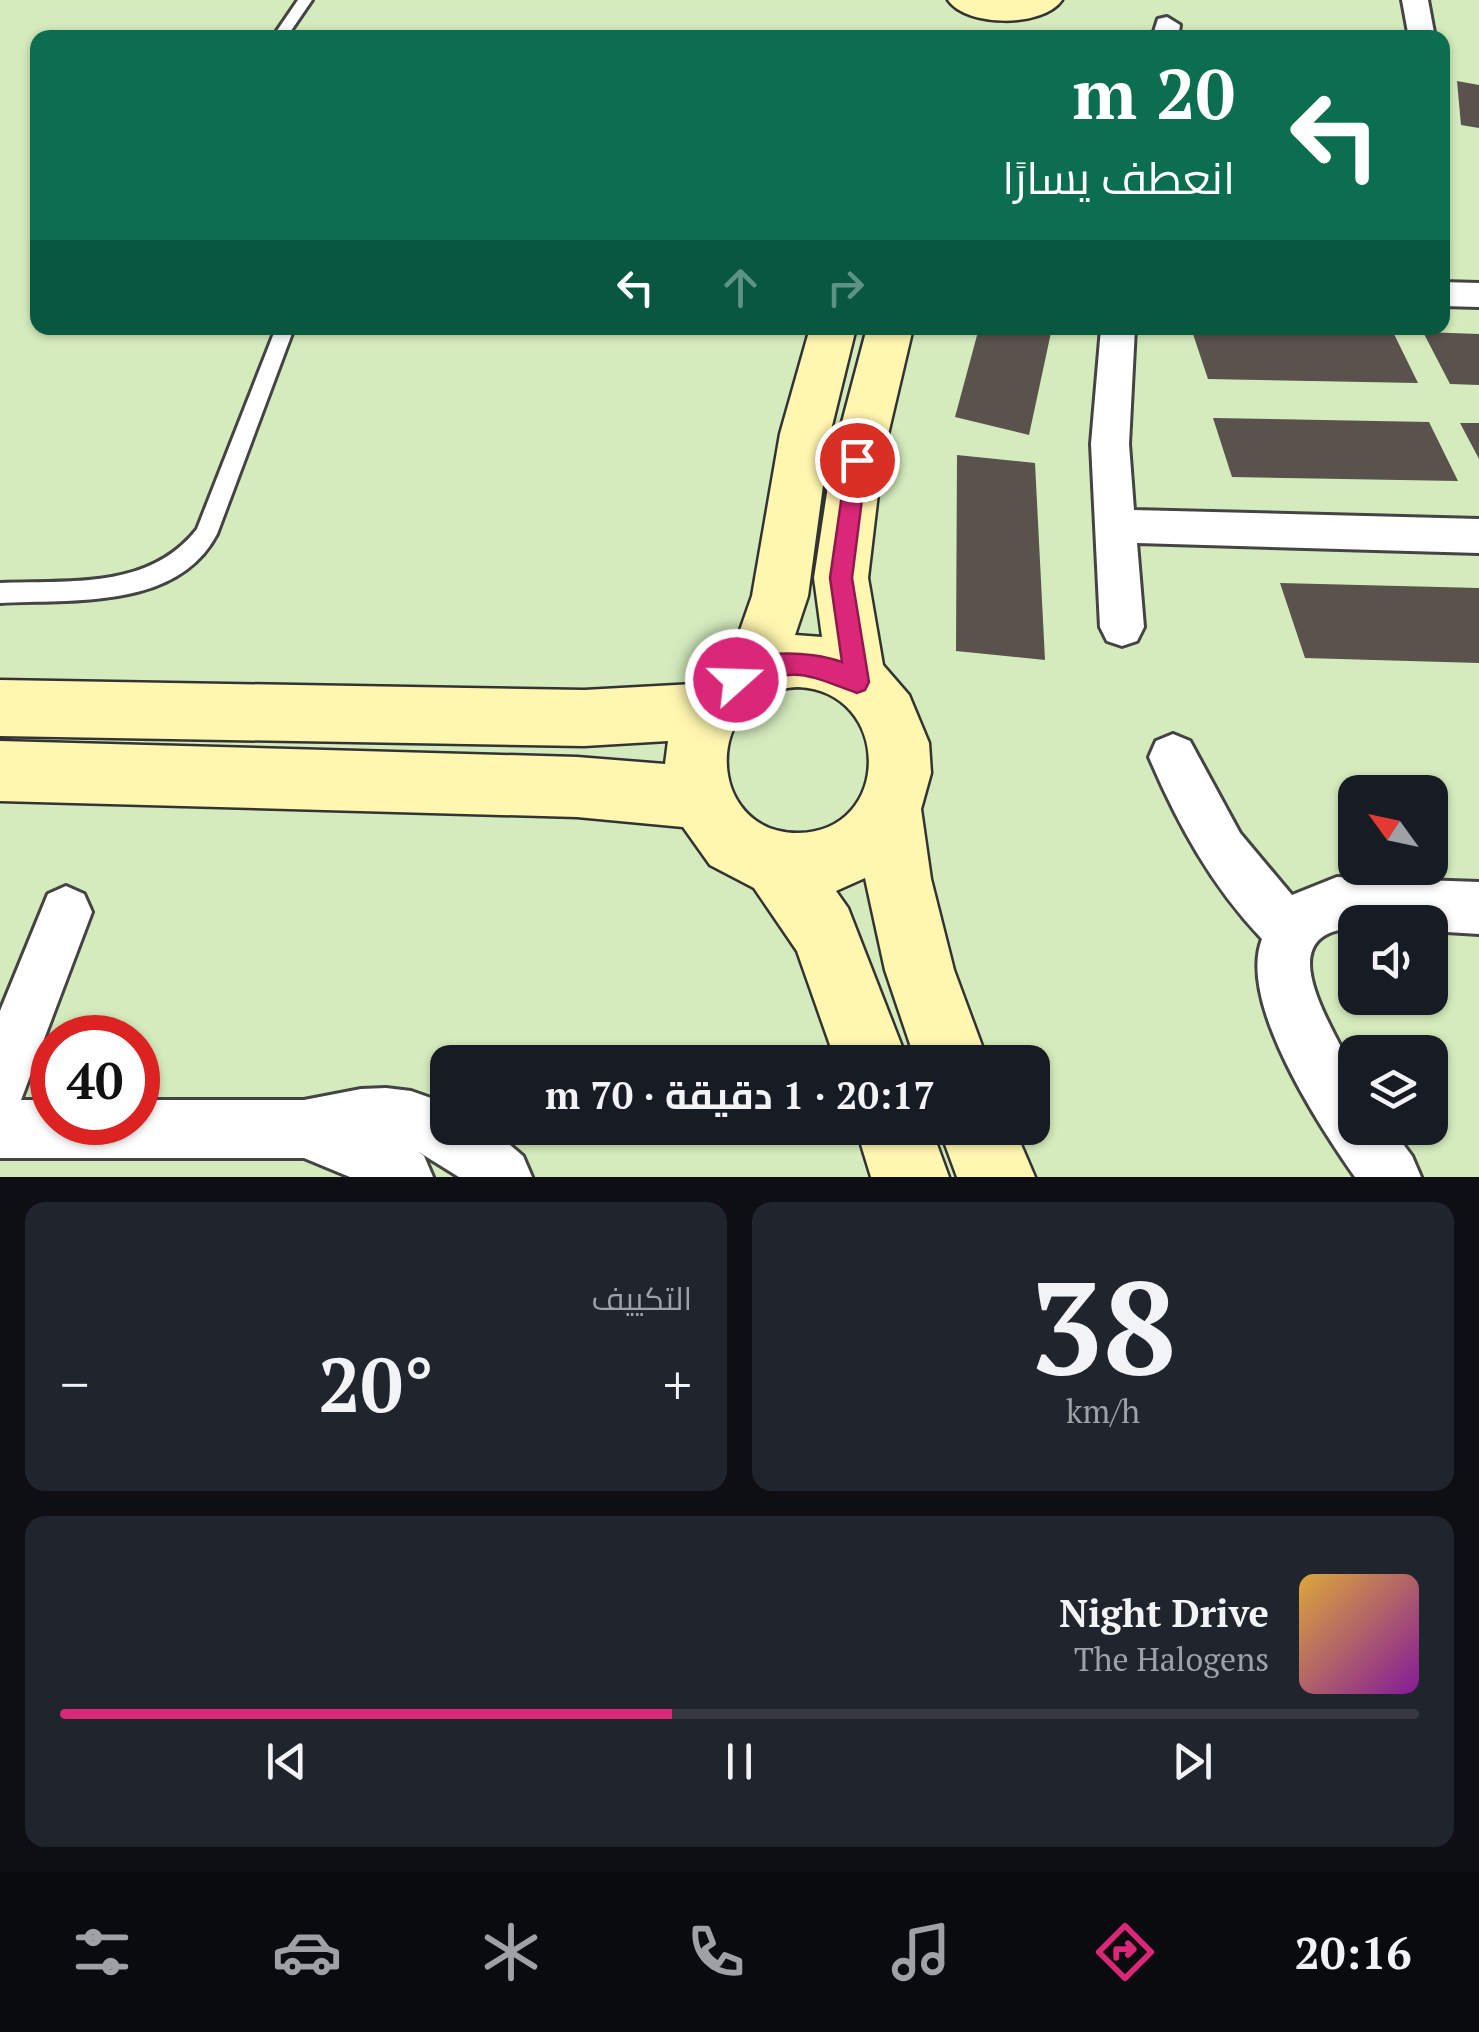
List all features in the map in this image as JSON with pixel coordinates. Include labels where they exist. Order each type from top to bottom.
[{"type":"street","points":[[1414,0],[1420,30]]},
{"type":"street","points":[[965,12],[1037,10]]},
{"type":"street","points":[[1450,294],[1479,295]]},
{"type":"street","points":[[755,670],[780,596],[804,434],[831,335]]},
{"type":"street","points":[[857,682],[841,578],[857,460],[888,335]]},
{"type":"street","points":[[1117,335],[1110,427],[1122,628]]},
{"type":"street","points":[[1114,526],[1479,536]]},
{"type":"street","points":[[781,664],[808,664],[857,682],[879,702],[895,726],[902,755],[901,784],[891,813],[870,839],[843,856],[809,864],[775,862],[743,848],[717,826],[700,798],[693,768],[696,738],[707,711],[720,694],[755,670],[781,664]]},
{"type":"street","points":[[0,708],[584,718],[707,711]]},
{"type":"street","points":[[1173,757],[1207,831],[1240,876],[1291,931]]},
{"type":"street","points":[[0,771],[577,787],[700,798]]},
{"type":"street","points":[[891,813],[894,870],[906,930],[946,1045]]},
{"type":"street","points":[[775,862],[824,932],[866,1045]]},
{"type":"street","points":[[1338,1099],[1314,1060],[1290,1003],[1283,970],[1291,931],[1301,918],[1329,903],[1479,908]]},
{"type":"street","points":[[0,1081],[66,912]]},
{"type":"street","points":[[0,1128],[304,1129],[342,1118],[380,1116],[416,1120],[450,1133],[480,1154],[502,1177]]},
{"type":"street","points":[[304,1129],[368,1154],[403,1177]]},
{"type":"street","points":[[900,1145],[910,1177]]},
{"type":"street","points":[[984,1145],[996,1177]]},
{"type":"street","points":[[1368,1145],[1391,1177]]},
{"type":"lane","points":[[284,30],[304,0]]},
{"type":"lane","points":[[0,593],[143,583],[194,555],[206,534],[282,335]]},
{"type":"green space","points":[[0,0],[1479,0],[1479,1177],[0,1177]]},
{"type":"building","points":[[1457,81],[1479,85],[1479,128],[1461,125]]},
{"type":"building","points":[[1479,334],[1479,385],[1450,384],[1425,335]]},
{"type":"building","points":[[977,335],[1050,335],[1029,435],[955,417]]},
{"type":"building","points":[[1193,335],[1394,335],[1418,383],[1208,379]]},
{"type":"building","points":[[1213,418],[1429,422],[1458,481],[1232,477]]},
{"type":"building","points":[[1460,423],[1479,423],[1479,459]]},
{"type":"building","points":[[957,455],[1035,463],[1045,660],[956,651]]},
{"type":"building","points":[[1280,583],[1479,588],[1479,663],[1305,658]]},
{"type":"route","points":[[736,680],[755,670],[781,664],[808,664],[857,682],[842,606],[841,578],[857,460]]}]
